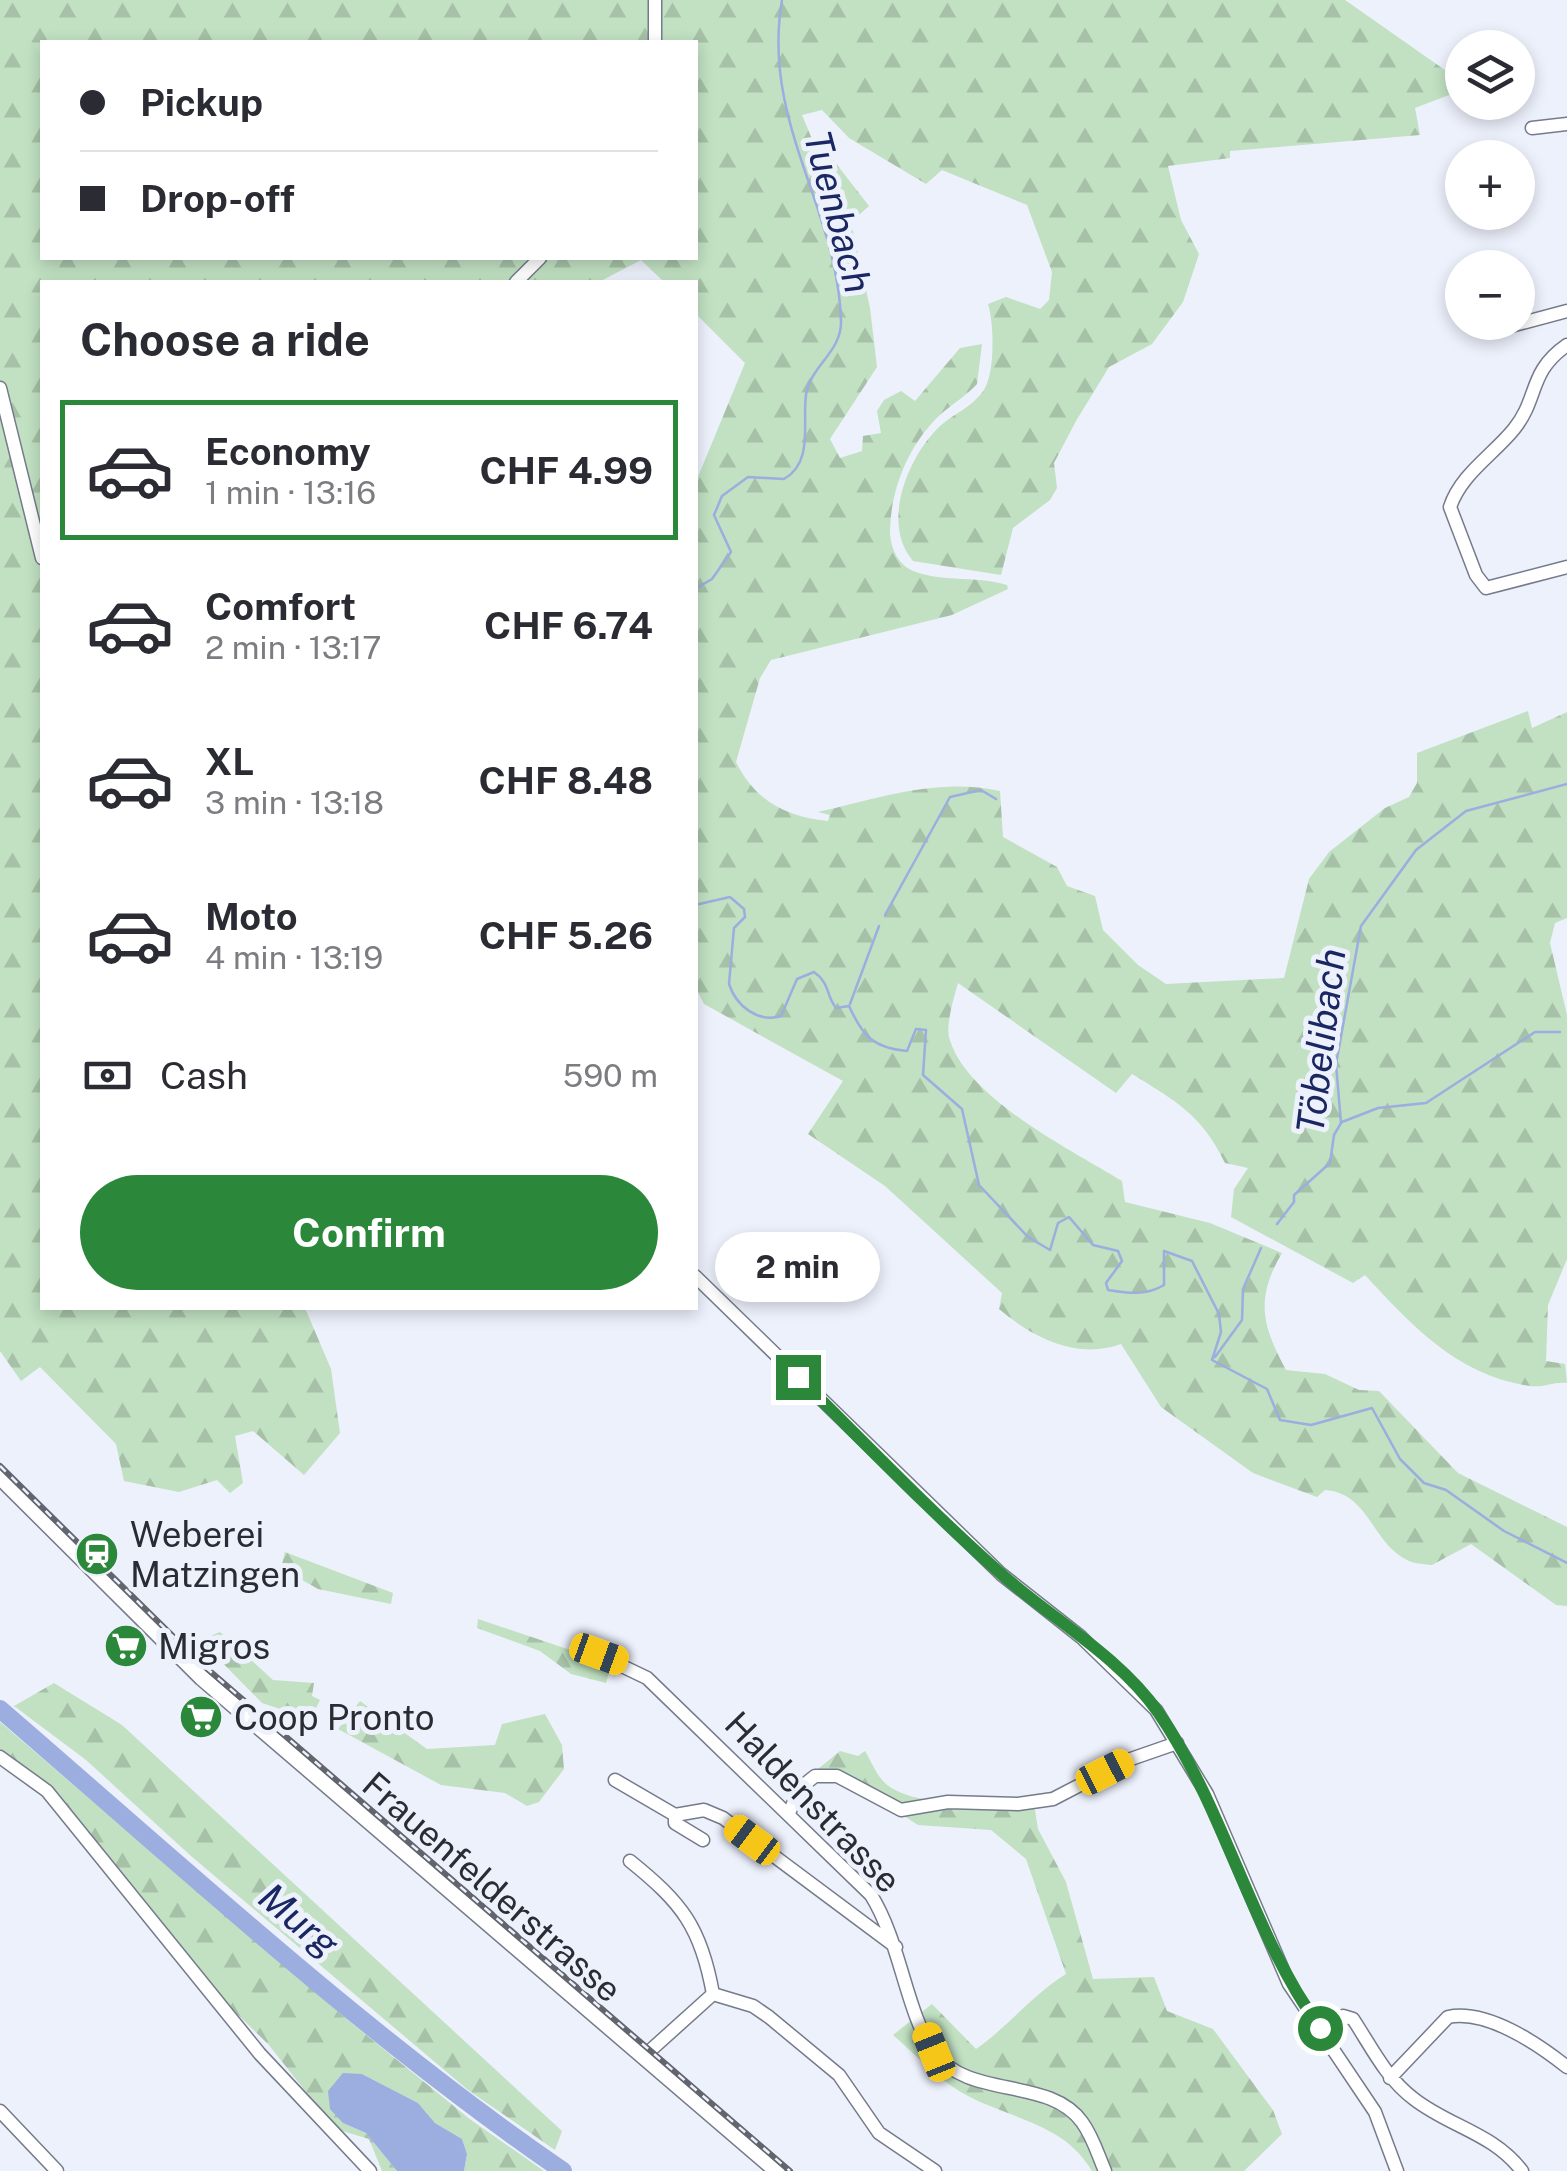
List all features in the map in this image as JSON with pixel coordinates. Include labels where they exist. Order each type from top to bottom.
[{"type":"main road","name":"Frauenfelderstrasse","points":[[0,1477],[202,1678],[777,2171]]},
{"type":"street","points":[[655,0],[655,40]]},
{"type":"street","points":[[1532,128],[1567,124]]},
{"type":"street","points":[[518,280],[538,260]]},
{"type":"street","points":[[1535,319],[1567,310]]},
{"type":"street","points":[[1567,346],[1544,363],[1515,428],[1456,490],[1450,507],[1486,588],[1567,567]]},
{"type":"street","points":[[0,388],[40,550]]},
{"type":"street","points":[[698,1279],[1000,1574],[1144,1696],[1177,1743],[1228,1838],[1265,1937],[1315,2022],[1376,2112],[1397,2171]]},
{"type":"street","name":"Haldenstrasse","points":[[599,1654],[646,1678],[871,1896],[898,1949],[934,2052],[962,2077],[1060,2105],[1081,2119],[1105,2171]]},
{"type":"street","points":[[789,1813],[800,1788],[815,1776],[837,1776],[901,1810],[948,1802],[1018,1804],[1053,1799],[1128,1760],[1177,1743]]},
{"type":"street","points":[[0,1757],[47,1791],[260,2054],[370,2171]]},
{"type":"street","points":[[615,1780],[674,1815],[704,1810],[723,1818],[898,1949]]},
{"type":"street","points":[[674,1815],[675,1823],[703,1840]]},
{"type":"street","points":[[630,1861],[680,1904],[688,1916],[706,1958],[714,1994]]},
{"type":"street","points":[[643,2056],[714,1994]]},
{"type":"street","points":[[714,1994],[753,2006],[769,2018],[838,2075],[880,2133],[935,2171]]},
{"type":"street","points":[[1390,2078],[1448,2017],[1460,2014],[1491,2023],[1567,2067]]},
{"type":"street","points":[[1315,2022],[1343,2016],[1353,2020],[1390,2078],[1415,2100],[1488,2137],[1508,2152],[1522,2171]]},
{"type":"street","points":[[0,2111],[56,2171]]},
{"type":"green space","points":[[0,0],[1345,0],[1445,70],[1445,97],[1415,108],[1420,135],[1230,151],[1230,158],[1168,166],[1181,220],[1199,254],[1183,302],[1152,344],[1109,367],[1054,463],[1057,488],[1050,500],[1013,528],[1001,575],[913,561],[899,529],[899,511],[908,474],[927,441],[985,388],[992,346],[988,304],[1006,297],[1040,309],[1049,300],[1052,272],[1027,205],[942,170],[926,184],[849,138],[822,110],[802,115],[817,151],[824,148],[869,206],[851,222],[870,308],[877,367],[830,439],[840,458],[862,451],[863,436],[881,433],[877,411],[884,400],[901,391],[915,401],[960,348],[982,344],[977,384],[931,425],[904,466],[894,498],[890,537],[896,556],[910,569],[938,577],[996,582],[1008,589],[952,615],[771,660],[760,678],[736,762],[753,787],[774,805],[799,816],[828,821],[830,815],[818,812],[909,791],[954,786],[1000,791],[1003,837],[1057,867],[1067,886],[1095,896],[1103,930],[1138,965],[1166,984],[1284,978],[1309,879],[1329,852],[1385,808],[1409,797],[1417,783],[1417,753],[1528,711],[1532,728],[1567,712],[1567,918],[1555,923],[1550,943],[1567,1015],[1567,1259],[1548,1305],[1546,1361],[1565,1364],[1567,1383],[1530,1386],[1480,1371],[1438,1346],[1365,1275],[1353,1283],[1231,1217],[1234,1189],[1248,1168],[1225,1163],[1197,1121],[1132,1074],[1116,1093],[958,983],[948,1032],[959,1059],[976,1081],[1023,1120],[1122,1181],[1125,1202],[1210,1223],[1282,1253],[1268,1284],[1265,1312],[1271,1339],[1286,1370],[1325,1374],[1359,1390],[1379,1391],[1458,1473],[1567,1527],[1567,1606],[1556,1605],[1471,1544],[1432,1565],[1409,1561],[1387,1544],[1352,1500],[1325,1490],[1317,1497],[1253,1473],[1161,1407],[1121,1344],[1072,1348],[1026,1329],[999,1309],[1002,1293],[885,1186],[808,1134],[843,1081],[704,1004],[698,993],[698,477],[745,363],[698,316],[698,280],[662,280],[641,260],[603,280],[40,280],[40,1310],[306,1310],[331,1369],[340,1433],[304,1475],[253,1431],[235,1436],[243,1483],[230,1493],[217,1480],[179,1492],[124,1481],[116,1444],[40,1367],[21,1381],[0,1351]]},
{"type":"green space","points":[[285,1552],[393,1593],[391,1604],[318,1589],[281,1568]]},
{"type":"green space","points":[[478,1619],[591,1657],[610,1669],[606,1683],[571,1674],[540,1651],[477,1628]]},
{"type":"green space","points":[[220,1632],[273,1680],[314,1683],[312,1696],[320,1700],[314,1712],[302,1709],[298,1715],[262,1703],[200,1640]]},
{"type":"green space","points":[[54,1683],[122,1725],[562,2131],[555,2150],[468,2090],[191,1856],[86,1760],[14,1706]]},
{"type":"green space","points":[[360,1701],[427,1749],[495,1745],[502,1724],[545,1714],[562,1745],[564,1769],[539,1802],[527,1806],[505,1793],[441,1785],[338,1729]]},
{"type":"green space","points":[[0,1722],[349,2021],[471,2120],[544,2171],[464,2171],[467,2154],[462,2139],[435,2123],[418,2103],[362,2074],[343,2123],[366,2133],[397,2171],[382,2171],[369,2139],[342,2131],[318,2107],[268,2044],[195,1973],[68,1810],[0,1753]]},
{"type":"green space","points":[[840,1751],[858,1756],[865,1751],[886,1784],[916,1798],[1034,1804],[1038,1829],[1066,1882],[1093,1979],[1154,1977],[1167,2011],[1213,2029],[1273,2110],[1282,2134],[1244,2171],[1092,2171],[1066,2141],[959,2091],[934,2072],[893,2035],[932,2004],[976,2049],[1066,1974],[1026,1859],[991,1830],[918,1825],[838,1773],[818,1769]]},
{"type":"water","points":[[343,2073],[362,2074],[418,2103],[435,2123],[462,2139],[467,2154],[464,2171],[397,2171],[366,2133],[343,2123],[330,2109],[328,2091]]},
{"type":"waterway","name":"Tuenbach","points":[[698,587],[712,579],[731,552],[714,515],[722,496],[748,477],[784,479],[800,463],[809,385],[840,332],[837,280],[828,240],[782,86],[778,44],[782,0]]},
{"type":"waterway","name":"Töbelibach","points":[[1277,1224],[1294,1202],[1294,1195],[1330,1163],[1334,1135],[1341,1123],[1336,1064],[1361,926],[1416,850],[1466,811],[1567,784]]},
{"type":"waterway","points":[[885,915],[950,797],[981,790],[996,799]]},
{"type":"waterway","name":"Tuenbach","points":[[698,904],[730,897],[744,909],[745,917],[734,928],[729,984],[737,999],[756,1015],[781,1016],[797,979],[814,972],[836,1008],[849,1006],[859,1026],[878,1044],[907,1051],[916,1029],[926,1030],[923,1075],[962,1109],[979,1185],[1028,1237],[1050,1250],[1058,1223],[1069,1217],[1093,1245],[1118,1251],[1122,1261],[1106,1283],[1108,1290],[1144,1292],[1164,1285],[1164,1251],[1192,1261],[1219,1314],[1221,1332],[1212,1360],[1267,1389],[1280,1420],[1311,1425],[1372,1408],[1400,1459],[1424,1483],[1446,1490],[1504,1531],[1567,1563]]},
{"type":"waterway","points":[[850,1004],[879,926]]},
{"type":"waterway","points":[[1342,1122],[1378,1108],[1426,1103],[1535,1032],[1560,1032]]},
{"type":"waterway","name":"Töbelibach","points":[[1215,1357],[1242,1320],[1243,1289],[1261,1248]]},
{"type":"waterway","name":"Murg","points":[[0,1709],[346,2006],[489,2119],[563,2171]]},
{"type":"railway","points":[[0,1466],[197,1660],[790,2171]]},
{"type":"place","name":"Weberei Matzingen","points":[[97,1554]]},
{"type":"place","name":"Migros","points":[[126,1646]]},
{"type":"place","name":"Coop Pronto","points":[[201,1717]]},
{"type":"route","points":[[798,1377],[1000,1574],[1081,1637],[1156,1710],[1228,1838],[1265,1937],[1289,1984],[1320,2028]]}]
